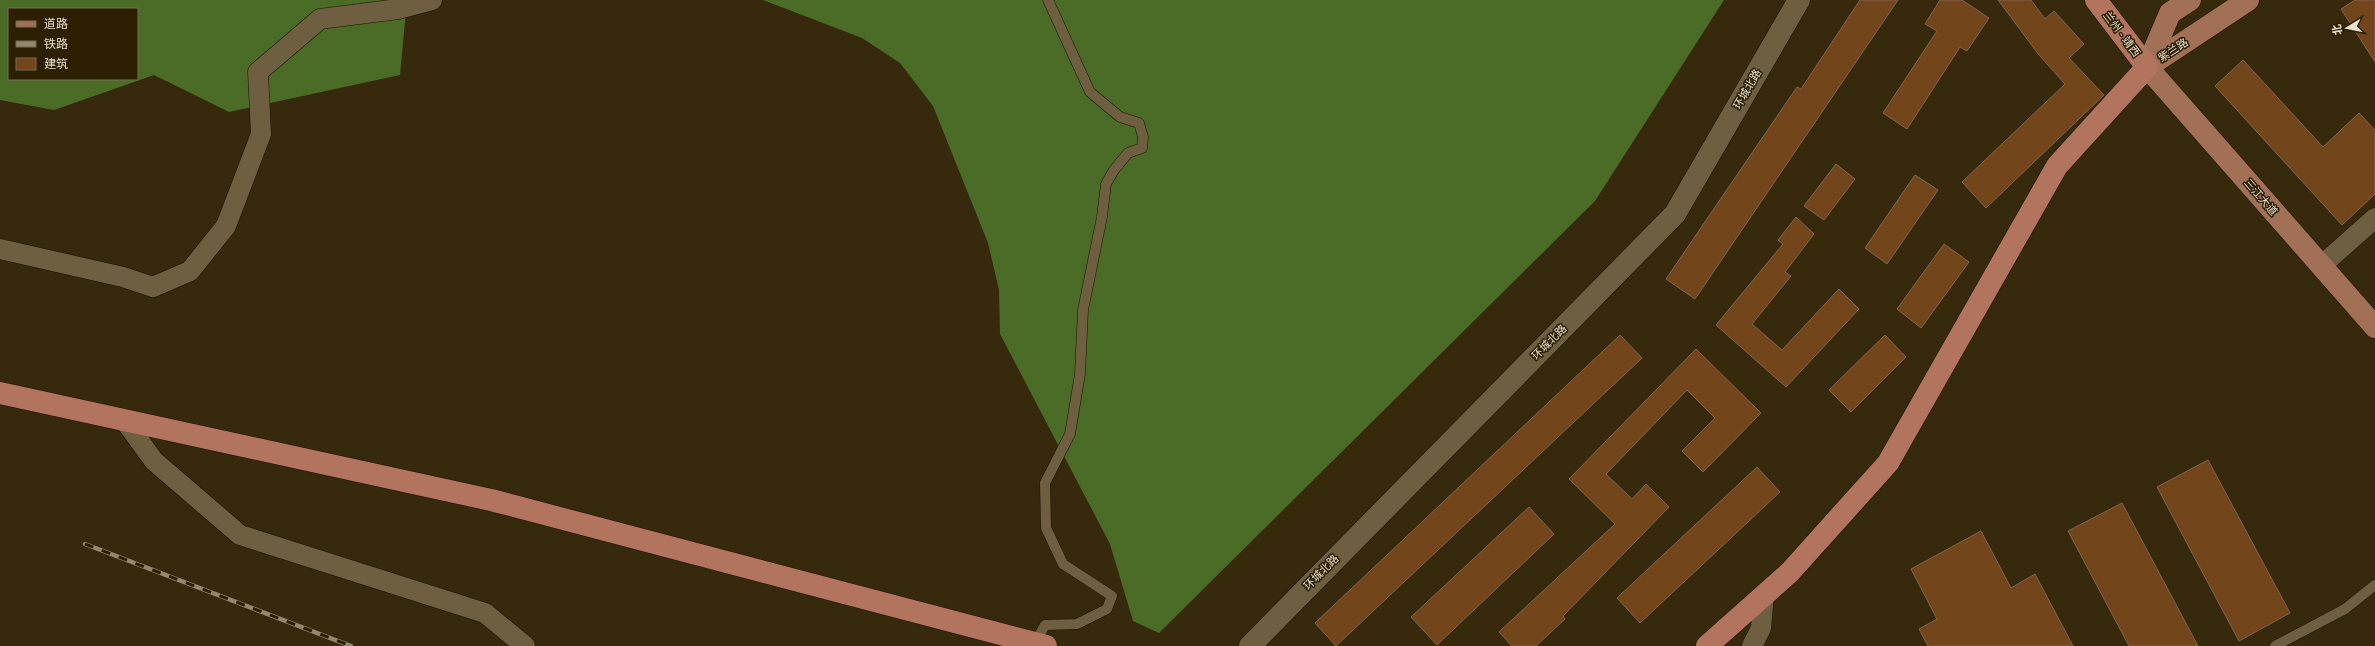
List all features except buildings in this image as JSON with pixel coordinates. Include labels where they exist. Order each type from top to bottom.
[{"type":"highway","name":"兰州 - 靖西","points":[[2096,0],[2147,67]]},
{"type":"highway","points":[[1707,646],[1764,595],[1800,560],[1888,463],[2057,166],[2147,67]]},
{"type":"highway","points":[[0,394],[491,500],[1041,645]]},
{"type":"main road","name":"紫兰路","points":[[2147,67],[2170,13],[2190,0]]},
{"type":"main road","name":"紫兰路","points":[[2147,67],[2248,0]]},
{"type":"main road","name":"三江大道","points":[[2147,67],[2375,327]]},
{"type":"street","points":[[0,249],[123,277],[153,287],[190,271],[226,226],[261,134],[258,72],[320,19],[398,9],[432,0]]},
{"type":"street","name":"环城北路","points":[[1250,646],[1675,214],[1799,0]]},
{"type":"street","points":[[2321,266],[2375,218]]},
{"type":"street","points":[[125,421],[154,461],[240,535],[485,613],[525,646]]},
{"type":"street","points":[[1752,646],[1761,628],[1764,595]]},
{"type":"lane","points":[[1041,645],[1045,625],[1077,624],[1107,609],[1112,596],[1063,564],[1046,528],[1045,483],[1070,434],[1080,374],[1082,310],[1102,217],[1106,184],[1114,170],[1128,153],[1142,148],[1143,137],[1139,123],[1120,117],[1090,92],[1048,0]]},
{"type":"lane","points":[[2274,646],[2344,609],[2375,585]]},
{"type":"green space","points":[[0,0],[407,0],[400,75],[229,112],[154,75],[54,110],[0,100]]},
{"type":"green space","points":[[763,0],[1724,0],[1595,201],[1159,633],[1133,621],[1110,544],[1000,334],[999,290],[988,243],[933,106],[900,63],[862,38]]},
{"type":"railway","points":[[85,544],[351,646]]}]
